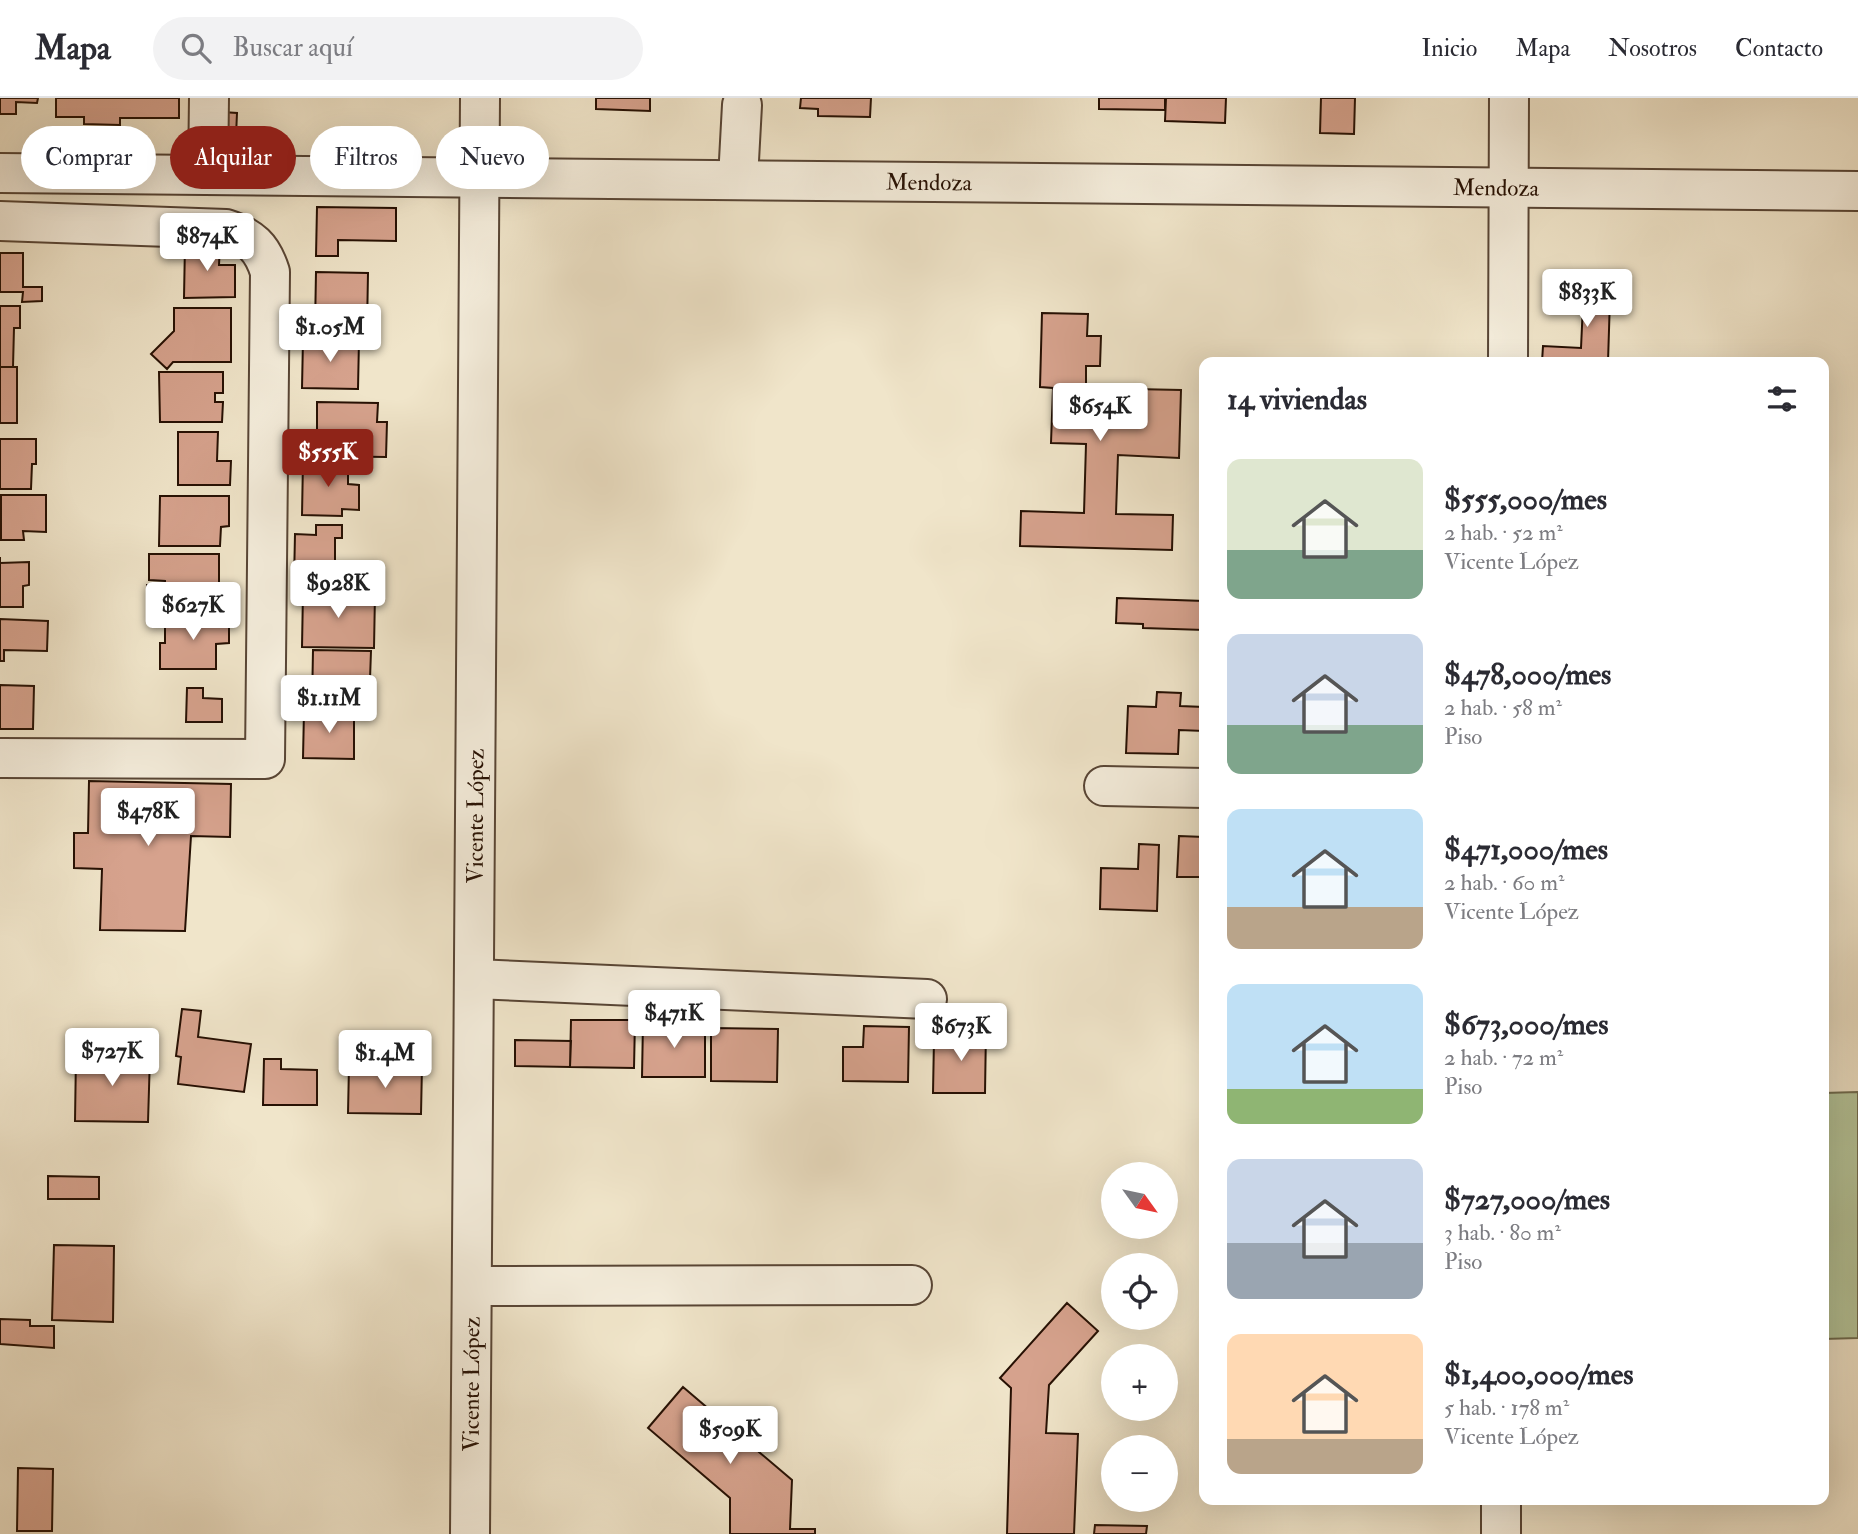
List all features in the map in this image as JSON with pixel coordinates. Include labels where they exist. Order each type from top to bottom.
[{"type":"street","points":[[209,98],[209,126]]},
{"type":"street","name":"Vicente López","points":[[480,98],[480,126]]},
{"type":"street","points":[[1507,357],[1509,98]]},
{"type":"street","points":[[735,100],[738,179]]},
{"type":"street","name":"Mendoza","points":[[0,173],[170,175]]},
{"type":"street","name":"Mendoza","points":[[296,175],[436,176]]},
{"type":"street","name":"Mendoza","points":[[549,177],[1858,191]]},
{"type":"street","name":"Vicente López","points":[[470,1534],[480,189]]},
{"type":"street","points":[[0,221],[226,229],[255,242],[264,253],[270,272],[265,759],[0,758]]},
{"type":"street","points":[[1104,786],[1199,788]]},
{"type":"street","points":[[475,979],[927,999]]},
{"type":"street","points":[[472,1286],[912,1285]]},
{"type":"street","points":[[1501,1505],[1501,1534]]},
{"type":"green space","points":[[1858,1092],[1858,1338],[1829,1339],[1829,1093]]},
{"type":"building","points":[[0,98],[38,98],[37,103],[16,102],[16,114],[0,114]]},
{"type":"building","points":[[56,98],[179,98],[179,118],[120,118],[120,125],[84,124],[84,117],[56,117]]},
{"type":"building","points":[[596,98],[650,98],[650,111],[596,109]]},
{"type":"building","points":[[801,98],[871,98],[870,117],[818,116],[818,109],[800,108]]},
{"type":"building","points":[[1099,98],[1165,98],[1165,110],[1099,109]]},
{"type":"building","points":[[1166,98],[1226,98],[1225,123],[1165,121]]},
{"type":"building","points":[[1321,98],[1355,98],[1354,134],[1320,133]]},
{"type":"building","points":[[222,112],[237,113],[236,126],[221,126]]},
{"type":"building","points":[[317,207],[396,208],[396,241],[338,240],[338,256],[316,256]]},
{"type":"building","points":[[185,244],[220,244],[219,265],[235,265],[235,297],[184,298]]},
{"type":"building","points":[[0,253],[23,253],[23,287],[42,287],[42,301],[22,302],[23,292],[0,292]]},
{"type":"building","points":[[316,272],[368,273],[367,329],[315,328]]},
{"type":"building","points":[[1584,277],[1610,298],[1608,357],[1542,357],[1543,346],[1581,348],[1583,304],[1570,295]]},
{"type":"building","points":[[0,306],[20,306],[20,328],[14,328],[13,367],[0,367]]},
{"type":"building","points":[[174,308],[231,308],[231,362],[173,362],[167,369],[151,354],[174,331]]},
{"type":"building","points":[[1042,313],[1088,314],[1087,336],[1101,336],[1100,366],[1086,366],[1086,388],[1181,390],[1179,458],[1118,455],[1116,514],[1173,515],[1172,550],[1020,546],[1021,511],[1084,513],[1086,444],[1051,443],[1053,388],[1040,387]]},
{"type":"building","points":[[303,339],[359,340],[358,389],[302,388]]},
{"type":"building","points":[[0,367],[17,367],[17,423],[0,423]]},
{"type":"building","points":[[159,372],[223,372],[223,393],[215,393],[215,402],[223,402],[222,422],[160,422]]},
{"type":"building","points":[[317,402],[378,403],[377,422],[387,422],[386,457],[317,456]]},
{"type":"building","points":[[178,432],[218,432],[217,461],[231,461],[230,485],[178,485]]},
{"type":"building","points":[[0,439],[36,439],[36,464],[32,464],[31,489],[0,489]]},
{"type":"building","points":[[303,461],[344,462],[343,469],[348,469],[348,484],[359,485],[359,510],[342,509],[342,516],[302,515]]},
{"type":"building","points":[[1,495],[46,495],[46,532],[23,531],[24,540],[1,540]]},
{"type":"building","points":[[160,496],[229,496],[229,526],[221,527],[220,546],[159,546]]},
{"type":"building","points":[[316,525],[342,525],[342,538],[335,538],[335,562],[343,563],[343,583],[294,582],[295,534],[316,535]]},
{"type":"building","points":[[149,554],[219,554],[219,612],[147,612],[147,585],[165,585],[165,581],[149,580]]},
{"type":"building","points":[[29,562],[29,585],[23,586],[23,607],[0,607],[0,563]]},
{"type":"building","points":[[303,592],[375,594],[374,648],[302,647]]},
{"type":"building","points":[[1117,598],[1199,601],[1199,630],[1143,628],[1143,624],[1116,623]]},
{"type":"building","points":[[165,617],[229,617],[229,643],[216,644],[216,669],[160,669],[160,643],[165,643]]},
{"type":"building","points":[[0,619],[48,621],[47,651],[4,650],[4,661],[0,661]]},
{"type":"building","points":[[313,650],[371,651],[370,679],[361,679],[360,706],[312,706]]},
{"type":"building","points":[[0,685],[34,686],[33,729],[0,729]]},
{"type":"building","points":[[187,688],[203,688],[203,698],[222,699],[222,722],[186,722]]},
{"type":"building","points":[[1157,692],[1181,693],[1180,706],[1199,707],[1199,731],[1179,730],[1178,754],[1126,753],[1128,706],[1156,707]]},
{"type":"building","points":[[304,711],[354,712],[354,759],[303,758]]},
{"type":"building","points":[[89,781],[231,784],[230,837],[191,836],[185,931],[100,930],[102,869],[74,868],[74,833],[88,833]]},
{"type":"building","points":[[1179,836],[1199,837],[1199,877],[1177,877]]},
{"type":"building","points":[[1139,844],[1159,845],[1157,911],[1100,909],[1101,868],[1138,869]]},
{"type":"building","points":[[182,1009],[201,1011],[198,1037],[251,1044],[244,1092],[178,1084],[181,1057],[176,1056]]},
{"type":"building","points":[[571,1020],[635,1020],[634,1068],[570,1067]]},
{"type":"building","points":[[643,1022],[705,1023],[705,1077],[642,1077]]},
{"type":"building","points":[[864,1026],[909,1027],[908,1082],[843,1081],[843,1047],[863,1047]]},
{"type":"building","points":[[711,1028],[778,1029],[777,1082],[711,1081]]},
{"type":"building","points":[[952,1029],[986,1029],[985,1093],[933,1093],[934,1039],[952,1040]]},
{"type":"building","points":[[515,1040],[571,1041],[570,1067],[515,1066]]},
{"type":"building","points":[[76,1055],[150,1056],[148,1122],[75,1121]]},
{"type":"building","points":[[264,1059],[281,1059],[281,1069],[317,1070],[317,1105],[263,1105]]},
{"type":"building","points":[[349,1066],[422,1066],[421,1114],[348,1113]]},
{"type":"building","points":[[48,1176],[99,1177],[99,1199],[48,1199]]},
{"type":"building","points":[[54,1245],[114,1246],[113,1322],[52,1320]]},
{"type":"building","points":[[1067,1303],[1098,1331],[1049,1385],[1046,1433],[1078,1434],[1074,1534],[1007,1534],[1011,1388],[1000,1378]]},
{"type":"building","points":[[0,1319],[30,1320],[30,1326],[54,1326],[54,1348],[0,1344]]},
{"type":"building","points":[[683,1387],[737,1433],[744,1425],[765,1444],[759,1452],[792,1480],[790,1529],[815,1529],[815,1534],[730,1534],[730,1498],[648,1428]]},
{"type":"building","points":[[18,1468],[53,1469],[52,1531],[17,1531]]},
{"type":"building","points":[[1095,1525],[1147,1526],[1146,1534],[1094,1534]]}]
